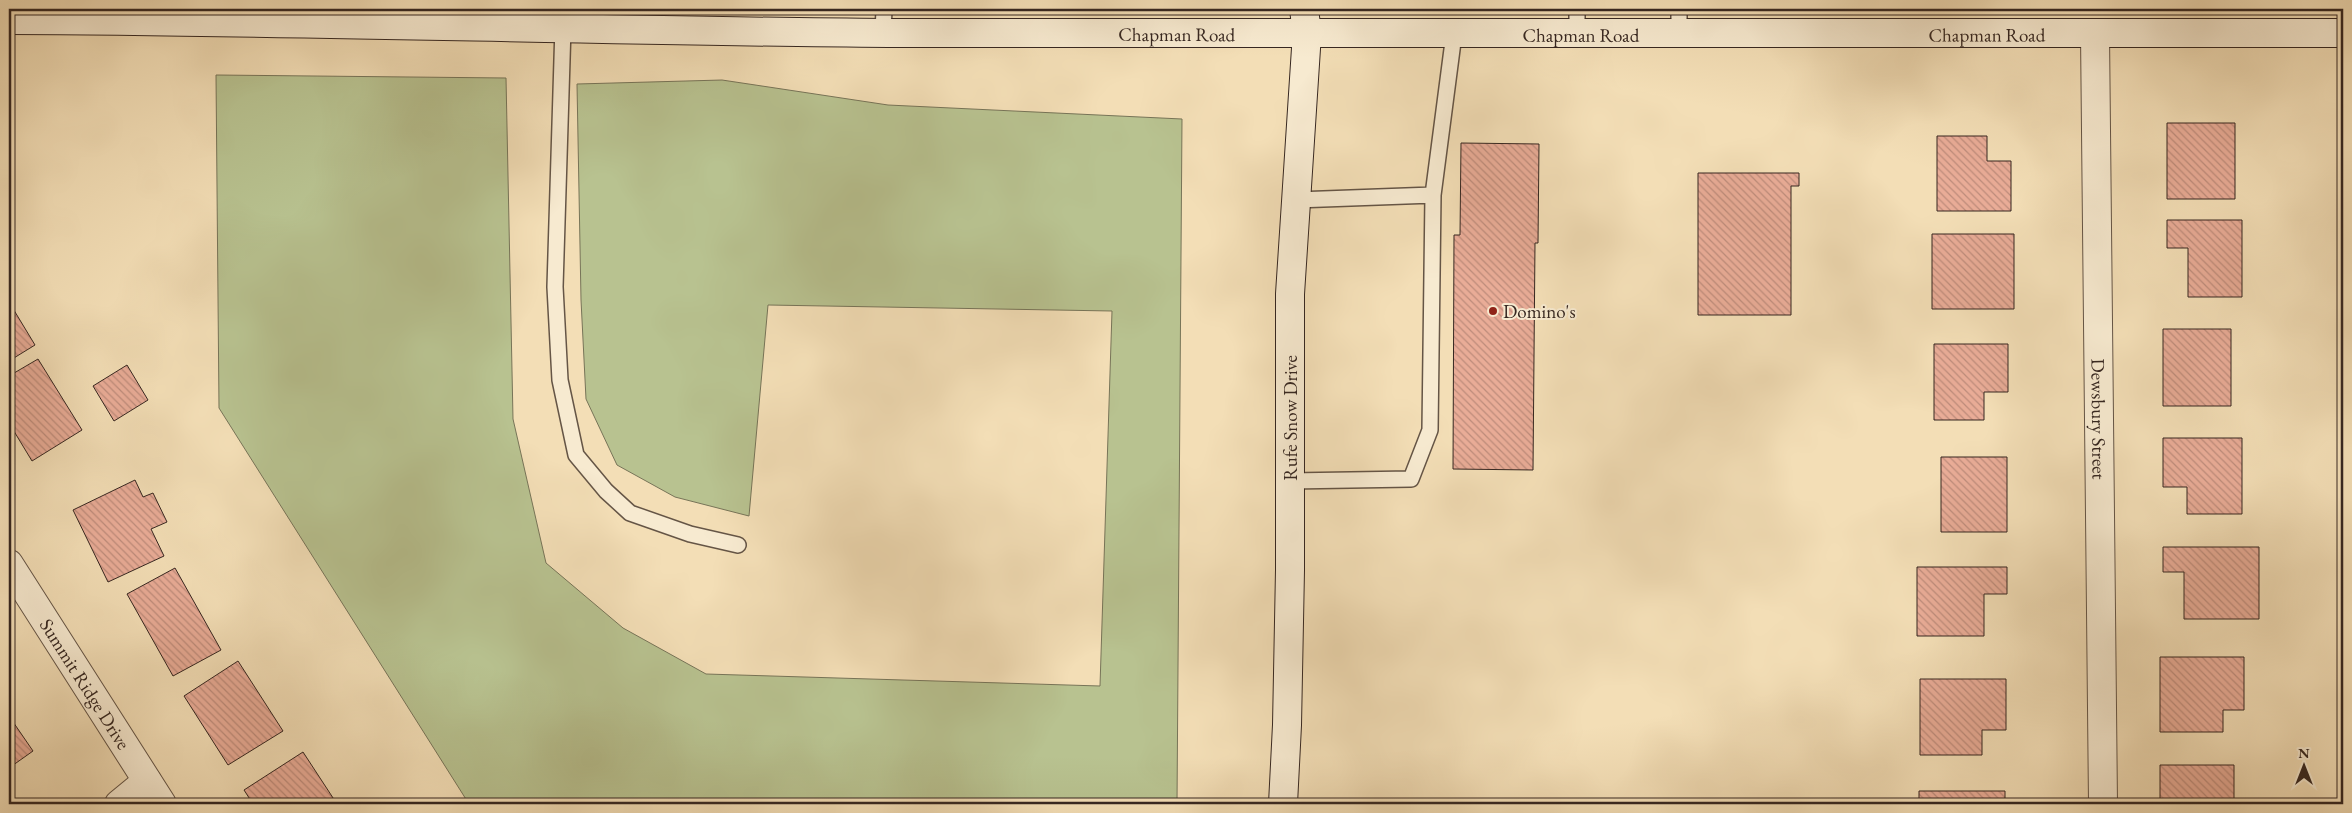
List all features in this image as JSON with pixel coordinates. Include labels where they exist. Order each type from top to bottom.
[{"type":"street","name":"Chapman Road","points":[[9,20],[199,15],[562,27],[884,21],[1308,17],[1454,34],[1577,21],[1679,22],[2095,34],[2343,32]]},
{"type":"street","name":"Rufe Snow Drive","points":[[1283,804],[1287,725],[1290,294],[1308,17]]},
{"type":"street","name":"Dewsbury Street","points":[[2095,34],[2103,804]]},
{"type":"street","name":"Summit Ridge Drive","points":[[9,564],[162,804]]},
{"type":"street","points":[[119,804],[147,781]]},
{"type":"lane","points":[[562,27],[555,287],[560,380],[576,455],[606,491],[630,513],[690,534],[738,545]]},
{"type":"lane","points":[[1290,482],[1411,479],[1430,430],[1433,195],[1454,34]]},
{"type":"lane","points":[[1296,200],[1433,195]]},
{"type":"green space","points":[[216,75],[506,78],[513,419],[546,563],[623,628],[706,674],[1100,686],[1112,311],[768,305],[749,516],[675,497],[617,465],[586,399],[581,300],[577,84],[722,80],[888,105],[1182,119],[1177,804],[469,804],[219,408]]},
{"type":"building","points":[[2167,123],[2235,123],[2235,199],[2167,199]]},
{"type":"building","points":[[1937,136],[1987,136],[1987,161],[2011,161],[2011,211],[1937,211]]},
{"type":"building","points":[[1461,143],[1539,144],[1538,243],[1535,243],[1533,470],[1453,469],[1454,235],[1460,235]]},
{"type":"building","points":[[1698,173],[1799,173],[1799,186],[1791,186],[1791,315],[1698,315]]},
{"type":"building","points":[[2167,220],[2242,220],[2242,297],[2188,297],[2188,248],[2167,248]]},
{"type":"building","points":[[1932,234],[2014,234],[2014,309],[1932,309]]},
{"type":"building","points":[[9,302],[35,345],[9,361]]},
{"type":"building","points":[[2163,329],[2231,329],[2231,406],[2163,406]]},
{"type":"building","points":[[1934,344],[2008,344],[2008,392],[1984,392],[1984,420],[1934,420]]},
{"type":"building","points":[[38,359],[82,430],[32,461],[9,423],[9,376]]},
{"type":"building","points":[[127,365],[148,400],[114,421],[93,386]]},
{"type":"building","points":[[2163,438],[2242,438],[2242,514],[2187,514],[2187,487],[2163,487]]},
{"type":"building","points":[[1941,457],[2007,457],[2007,532],[1941,532]]},
{"type":"building","points":[[135,480],[143,497],[153,493],[167,522],[151,529],[164,556],[108,582],[73,510]]},
{"type":"building","points":[[2163,547],[2259,547],[2259,619],[2184,619],[2184,572],[2163,572]]},
{"type":"building","points":[[1917,567],[2007,567],[2007,594],[1984,594],[1984,636],[1917,636]]},
{"type":"building","points":[[175,568],[221,650],[173,676],[127,594]]},
{"type":"building","points":[[2160,657],[2244,657],[2244,710],[2223,710],[2223,732],[2160,732]]},
{"type":"building","points":[[238,661],[283,731],[228,765],[184,696]]},
{"type":"building","points":[[1920,679],[2006,679],[2006,730],[1982,730],[1982,755],[1920,755]]},
{"type":"building","points":[[9,716],[33,751],[9,768]]},
{"type":"building","points":[[303,752],[337,804],[253,804],[244,790]]},
{"type":"building","points":[[2160,765],[2234,765],[2234,804],[2160,804]]},
{"type":"building","points":[[1919,791],[2005,791],[2005,804],[1919,804]]},
{"type":"place","name":"Domino's","points":[[1493,311]]}]
